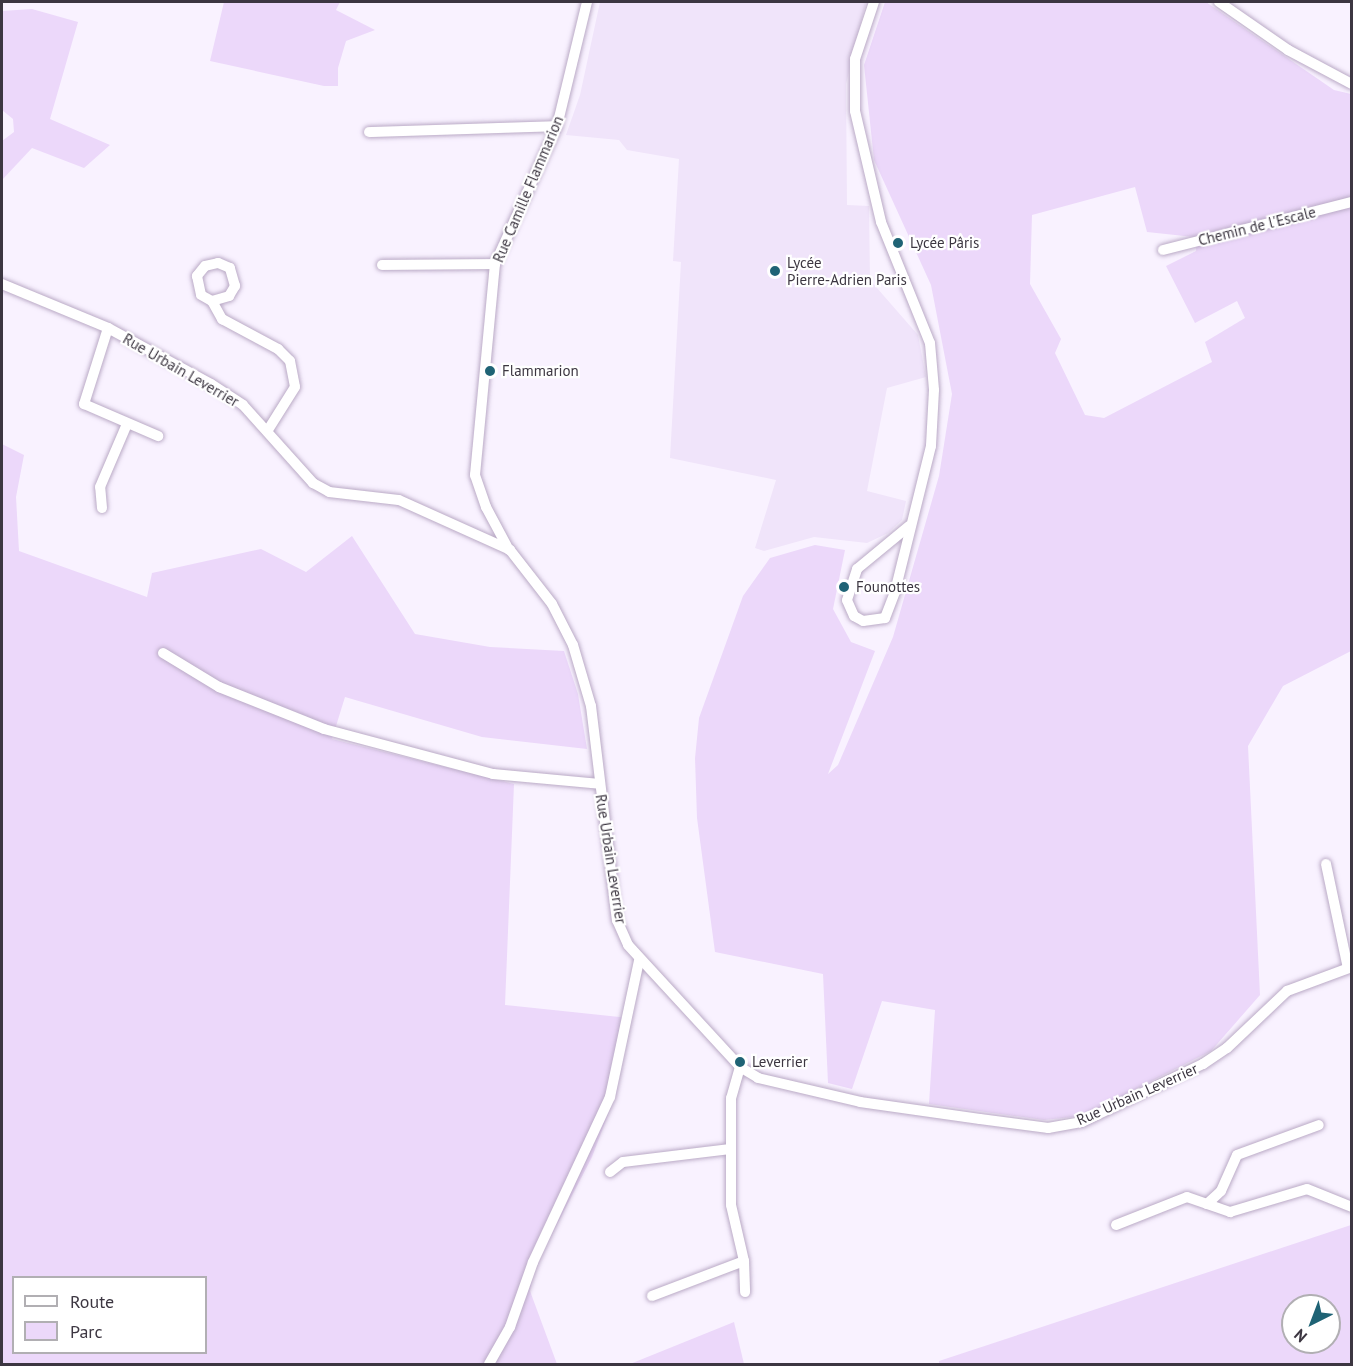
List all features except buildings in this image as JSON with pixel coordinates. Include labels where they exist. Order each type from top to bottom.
[{"type":"street","name":"Rue Camille Flammarion","points":[[510,550],[486,507],[475,475],[495,264],[557,126],[588,2]]},
{"type":"street","points":[[874,2],[855,59],[855,111],[881,222],[930,343],[934,390],[930,446],[888,614],[876,622],[863,621],[854,616],[847,600],[857,569],[909,526]]},
{"type":"street","points":[[1219,2],[1288,50],[1352,84]]},
{"type":"street","points":[[369,132],[557,126]]},
{"type":"street","name":"Chemin de l'Escale","points":[[1163,250],[1352,202]]},
{"type":"street","points":[[382,265],[495,264]]},
{"type":"street","name":"Rue Urbain Leverrier","points":[[2,284],[108,328],[212,384],[268,430],[314,483],[329,492],[399,500],[510,550],[552,604],[573,645],[591,706],[617,920],[639,960],[740,1067],[776,1086],[860,1102],[1048,1128],[1082,1122],[1203,1064],[1227,1048],[1287,991],[1350,968]]},
{"type":"street","points":[[212,302],[222,319],[278,349],[290,361],[295,387],[268,430]]},
{"type":"street","points":[[108,328],[84,404],[158,436]]},
{"type":"street","points":[[102,507],[100,487],[127,424]]},
{"type":"street","points":[[163,653],[219,687],[324,729],[493,774],[600,784]]},
{"type":"street","points":[[1326,864],[1350,968]]},
{"type":"street","points":[[489,1365],[510,1327],[533,1262],[610,1097],[639,960]]},
{"type":"street","points":[[740,1067],[731,1098],[731,1205],[744,1261],[745,1292]]},
{"type":"street","points":[[1207,1204],[1221,1191],[1237,1155],[1318,1125]]},
{"type":"street","points":[[610,1172],[623,1162],[730,1149]]},
{"type":"street","points":[[1116,1225],[1187,1197],[1230,1212],[1307,1189],[1352,1207]]},
{"type":"street","points":[[652,1296],[744,1261]]},
{"type":"shaded area","name":"Lycée Pierre-Adrien Paris","points":[[600,2],[866,2],[846,84],[847,205],[869,206],[870,280],[918,335],[926,377],[887,388],[867,491],[906,501],[902,520],[888,533],[867,543],[814,537],[764,551],[755,548],[776,480],[670,458],[681,262],[673,261],[679,159],[627,150],[619,140],[566,135],[580,95]]},
{"type":"green space","points":[[224,2],[340,2],[336,10],[375,30],[346,41],[338,68],[338,86],[324,86],[210,61]]},
{"type":"green space","points":[[885,2],[1206,2],[1334,90],[1351,94],[1351,197],[1194,237],[1147,232],[1135,187],[1032,215],[1030,284],[1061,339],[1055,353],[1085,415],[1104,418],[1212,362],[1205,342],[1245,318],[1237,301],[1195,323],[1166,266],[1196,251],[1196,246],[1351,205],[1351,651],[1283,686],[1248,746],[1260,995],[1211,1051],[1082,1116],[1044,1120],[929,1104],[935,1010],[882,1001],[852,1089],[828,1083],[823,974],[715,952],[697,818],[695,758],[699,718],[743,596],[770,558],[815,545],[845,550],[833,609],[851,642],[875,651],[828,774],[838,765],[893,637],[939,476],[952,394],[931,285],[874,160],[864,65]]},
{"type":"green space","points":[[32,9],[78,22],[50,119],[110,145],[84,168],[32,148],[2,180],[2,141],[14,132],[13,119],[2,110],[2,11]]},
{"type":"green space","points":[[2,444],[24,455],[16,497],[19,551],[147,597],[152,573],[261,549],[306,572],[352,536],[415,634],[490,647],[564,651],[578,694],[587,749],[482,737],[345,697],[332,739],[514,784],[505,1005],[629,1018],[617,1091],[592,1157],[534,1269],[530,1291],[557,1364],[2,1364]]},
{"type":"green space","points":[[1351,1225],[1351,1364],[939,1364],[939,1361]]},
{"type":"green space","points":[[734,1322],[744,1364],[630,1364]]},
{"type":"place","name":"Lycée Pâris","points":[[898,243]]},
{"type":"place","name":"Lycée Pierre-Adrien Paris","points":[[775,271]]},
{"type":"place","name":"Flammarion","points":[[490,371]]},
{"type":"place","name":"Founottes","points":[[844,587]]},
{"type":"place","name":"Leverrier","points":[[740,1062]]}]
